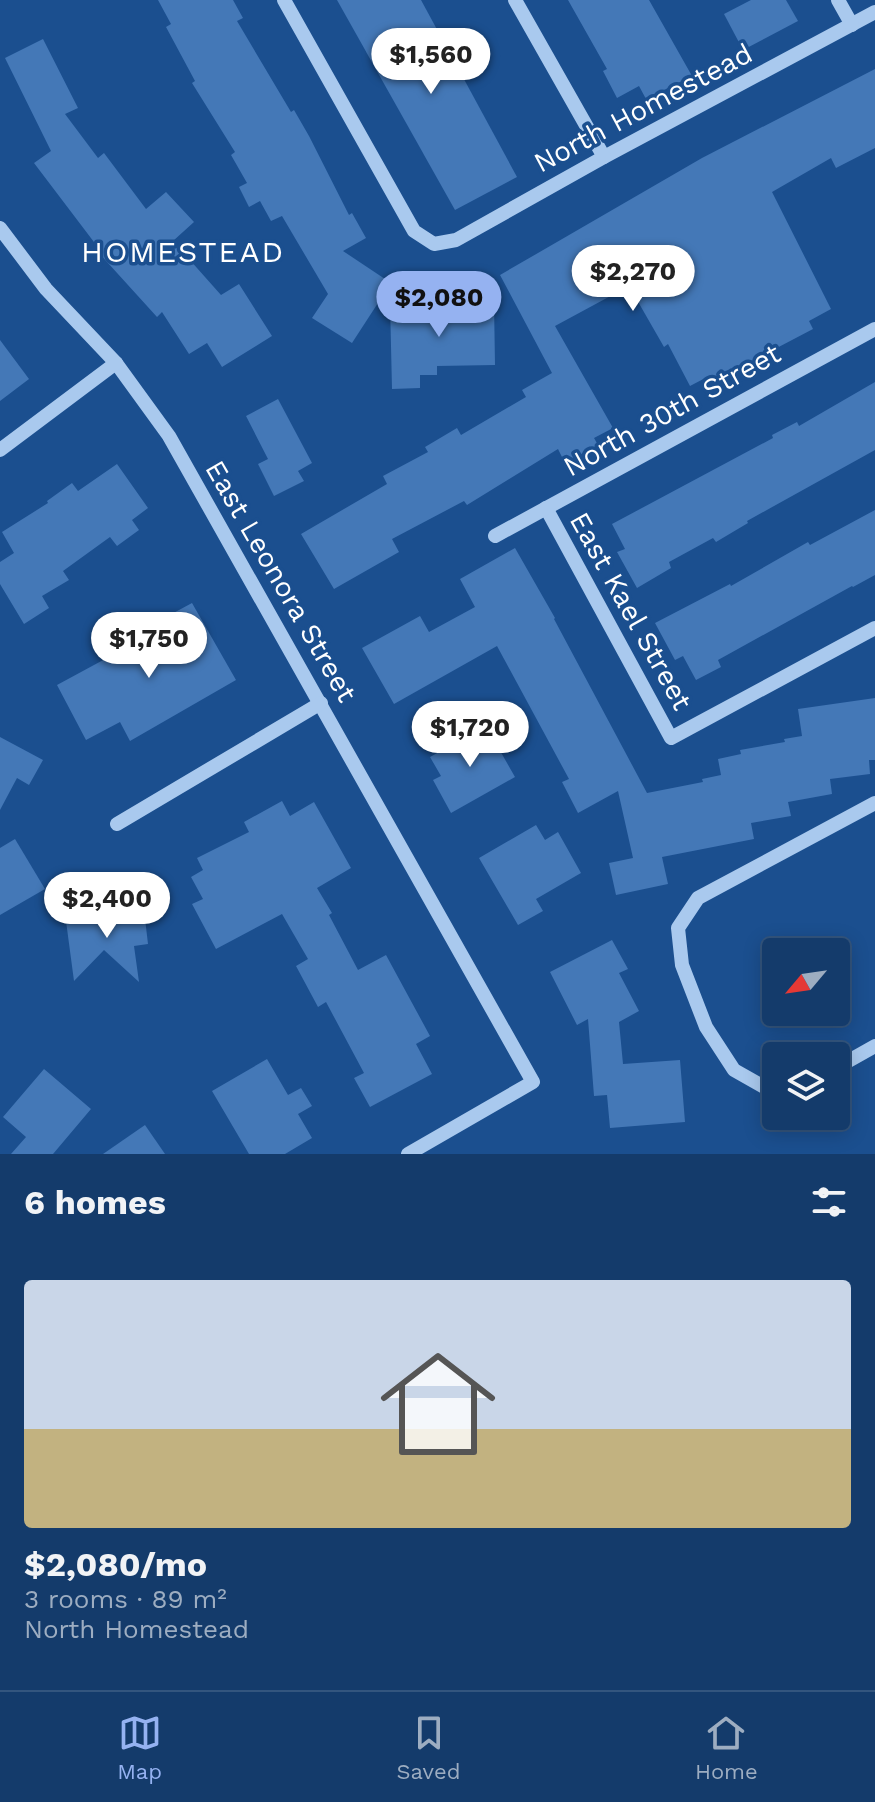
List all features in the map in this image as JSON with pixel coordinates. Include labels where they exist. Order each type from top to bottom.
[{"type":"street","name":"North Homestead","points":[[284,0],[414,231],[434,244],[456,240],[875,12]]},
{"type":"street","points":[[515,0],[604,157]]},
{"type":"street","points":[[838,0],[852,25]]},
{"type":"street","name":"East Leonora Street","points":[[0,228],[46,289],[116,363],[169,436],[533,1082],[408,1154]]},
{"type":"street","name":"North 30th Street","points":[[495,536],[875,329]]},
{"type":"street","points":[[0,450],[116,363]]},
{"type":"street","name":"East Kael Street","points":[[546,508],[671,738],[875,628]]},
{"type":"street","points":[[117,824],[321,703]]},
{"type":"street","points":[[762,1086],[734,1070],[706,1027],[682,965],[678,928],[698,898],[875,803]]},
{"type":"street","points":[[850,1060],[875,1046]]},
{"type":"building","points":[[158,0],[233,0],[243,18],[237,21],[291,112],[294,110],[349,215],[352,213],[366,238],[343,251],[391,283],[352,343],[312,318],[328,294],[282,216],[271,221],[260,201],[249,207],[239,187],[247,183],[231,155],[235,152],[192,83],[195,81],[166,27],[171,24]]},
{"type":"building","points":[[337,0],[421,0],[517,177],[455,210]]},
{"type":"building","points":[[568,0],[649,0],[692,76],[646,99],[639,86],[617,98],[603,71],[607,69]]},
{"type":"building","points":[[751,0],[786,0],[798,21],[743,50],[724,14]]},
{"type":"building","points":[[43,39],[78,108],[65,114],[98,158],[104,153],[146,209],[166,192],[194,222],[173,241],[221,295],[239,284],[272,336],[222,367],[207,343],[189,354],[162,312],[157,317],[98,252],[100,250],[34,163],[51,151],[5,58]]},
{"type":"building","points":[[875,69],[875,148],[836,168],[831,158],[772,192],[831,309],[809,321],[813,329],[714,381],[711,375],[690,386],[668,344],[664,347],[629,286],[555,326],[613,428],[594,438],[598,445],[565,463],[558,449],[467,505],[464,501],[392,539],[399,552],[334,589],[301,534],[387,484],[383,476],[428,452],[425,447],[457,428],[461,435],[526,397],[522,390],[552,373],[500,275],[702,158]]},
{"type":"building","points":[[494,302],[495,365],[437,366],[437,375],[420,375],[420,388],[392,389],[390,303]]},
{"type":"building","points":[[0,340],[29,379],[0,401]]},
{"type":"building","points":[[875,382],[875,450],[747,521],[716,542],[713,538],[669,562],[671,568],[637,588],[617,552],[625,549],[612,524],[773,438],[772,435],[797,422],[799,426]]},
{"type":"building","points":[[278,399],[312,463],[298,471],[304,481],[274,496],[258,464],[268,459],[246,416]]},
{"type":"building","points":[[117,464],[148,508],[132,520],[139,530],[117,546],[110,537],[63,571],[69,580],[42,596],[49,608],[24,624],[0,584],[0,562],[14,553],[2,532],[48,503],[72,483],[78,491]]},
{"type":"building","points":[[875,510],[875,575],[718,660],[721,667],[696,680],[683,656],[675,660],[655,623]]},
{"type":"building","points":[[515,548],[647,793],[703,782],[702,779],[721,775],[718,759],[741,754],[740,750],[802,736],[798,709],[875,698],[875,760],[869,760],[870,774],[830,779],[832,794],[788,802],[791,816],[751,823],[754,839],[662,857],[668,884],[616,895],[609,863],[633,858],[618,791],[578,813],[562,782],[569,779],[497,646],[394,704],[362,648],[420,616],[429,632],[475,607],[460,579]]},
{"type":"building","points":[[192,603],[236,680],[130,741],[120,722],[86,740],[57,685],[118,652],[119,656],[171,626],[166,617]]},
{"type":"building","points":[[486,726],[515,777],[451,813],[433,780],[441,776],[430,757]]},
{"type":"building","points":[[0,737],[43,760],[29,785],[17,778],[0,810]]},
{"type":"building","points":[[282,801],[290,816],[314,802],[351,868],[317,888],[332,913],[329,915],[358,970],[386,955],[430,1036],[416,1044],[432,1074],[370,1107],[354,1078],[364,1073],[326,1002],[318,1007],[296,966],[308,959],[282,914],[216,949],[192,904],[203,899],[191,877],[203,870],[197,858],[249,832],[244,822]]},
{"type":"building","points":[[536,825],[545,840],[558,832],[581,873],[536,899],[543,911],[518,925],[479,858]]},
{"type":"building","points":[[15,839],[45,889],[0,915],[0,848]]},
{"type":"building","points":[[144,910],[148,944],[134,946],[139,982],[104,950],[74,981],[66,921]]},
{"type":"building","points":[[612,940],[628,969],[619,973],[639,1011],[619,1022],[623,1064],[680,1060],[685,1122],[610,1128],[607,1095],[594,1096],[588,1019],[577,1025],[550,972]]},
{"type":"building","points":[[267,1059],[288,1095],[301,1088],[312,1106],[298,1114],[312,1138],[285,1154],[249,1154],[212,1091]]},
{"type":"building","points":[[44,1069],[91,1109],[53,1154],[11,1154],[26,1137],[3,1117]]},
{"type":"building","points":[[145,1125],[165,1154],[103,1154]]},
{"type":"district","name":"HOMESTEAD","points":[[183,251]]}]
